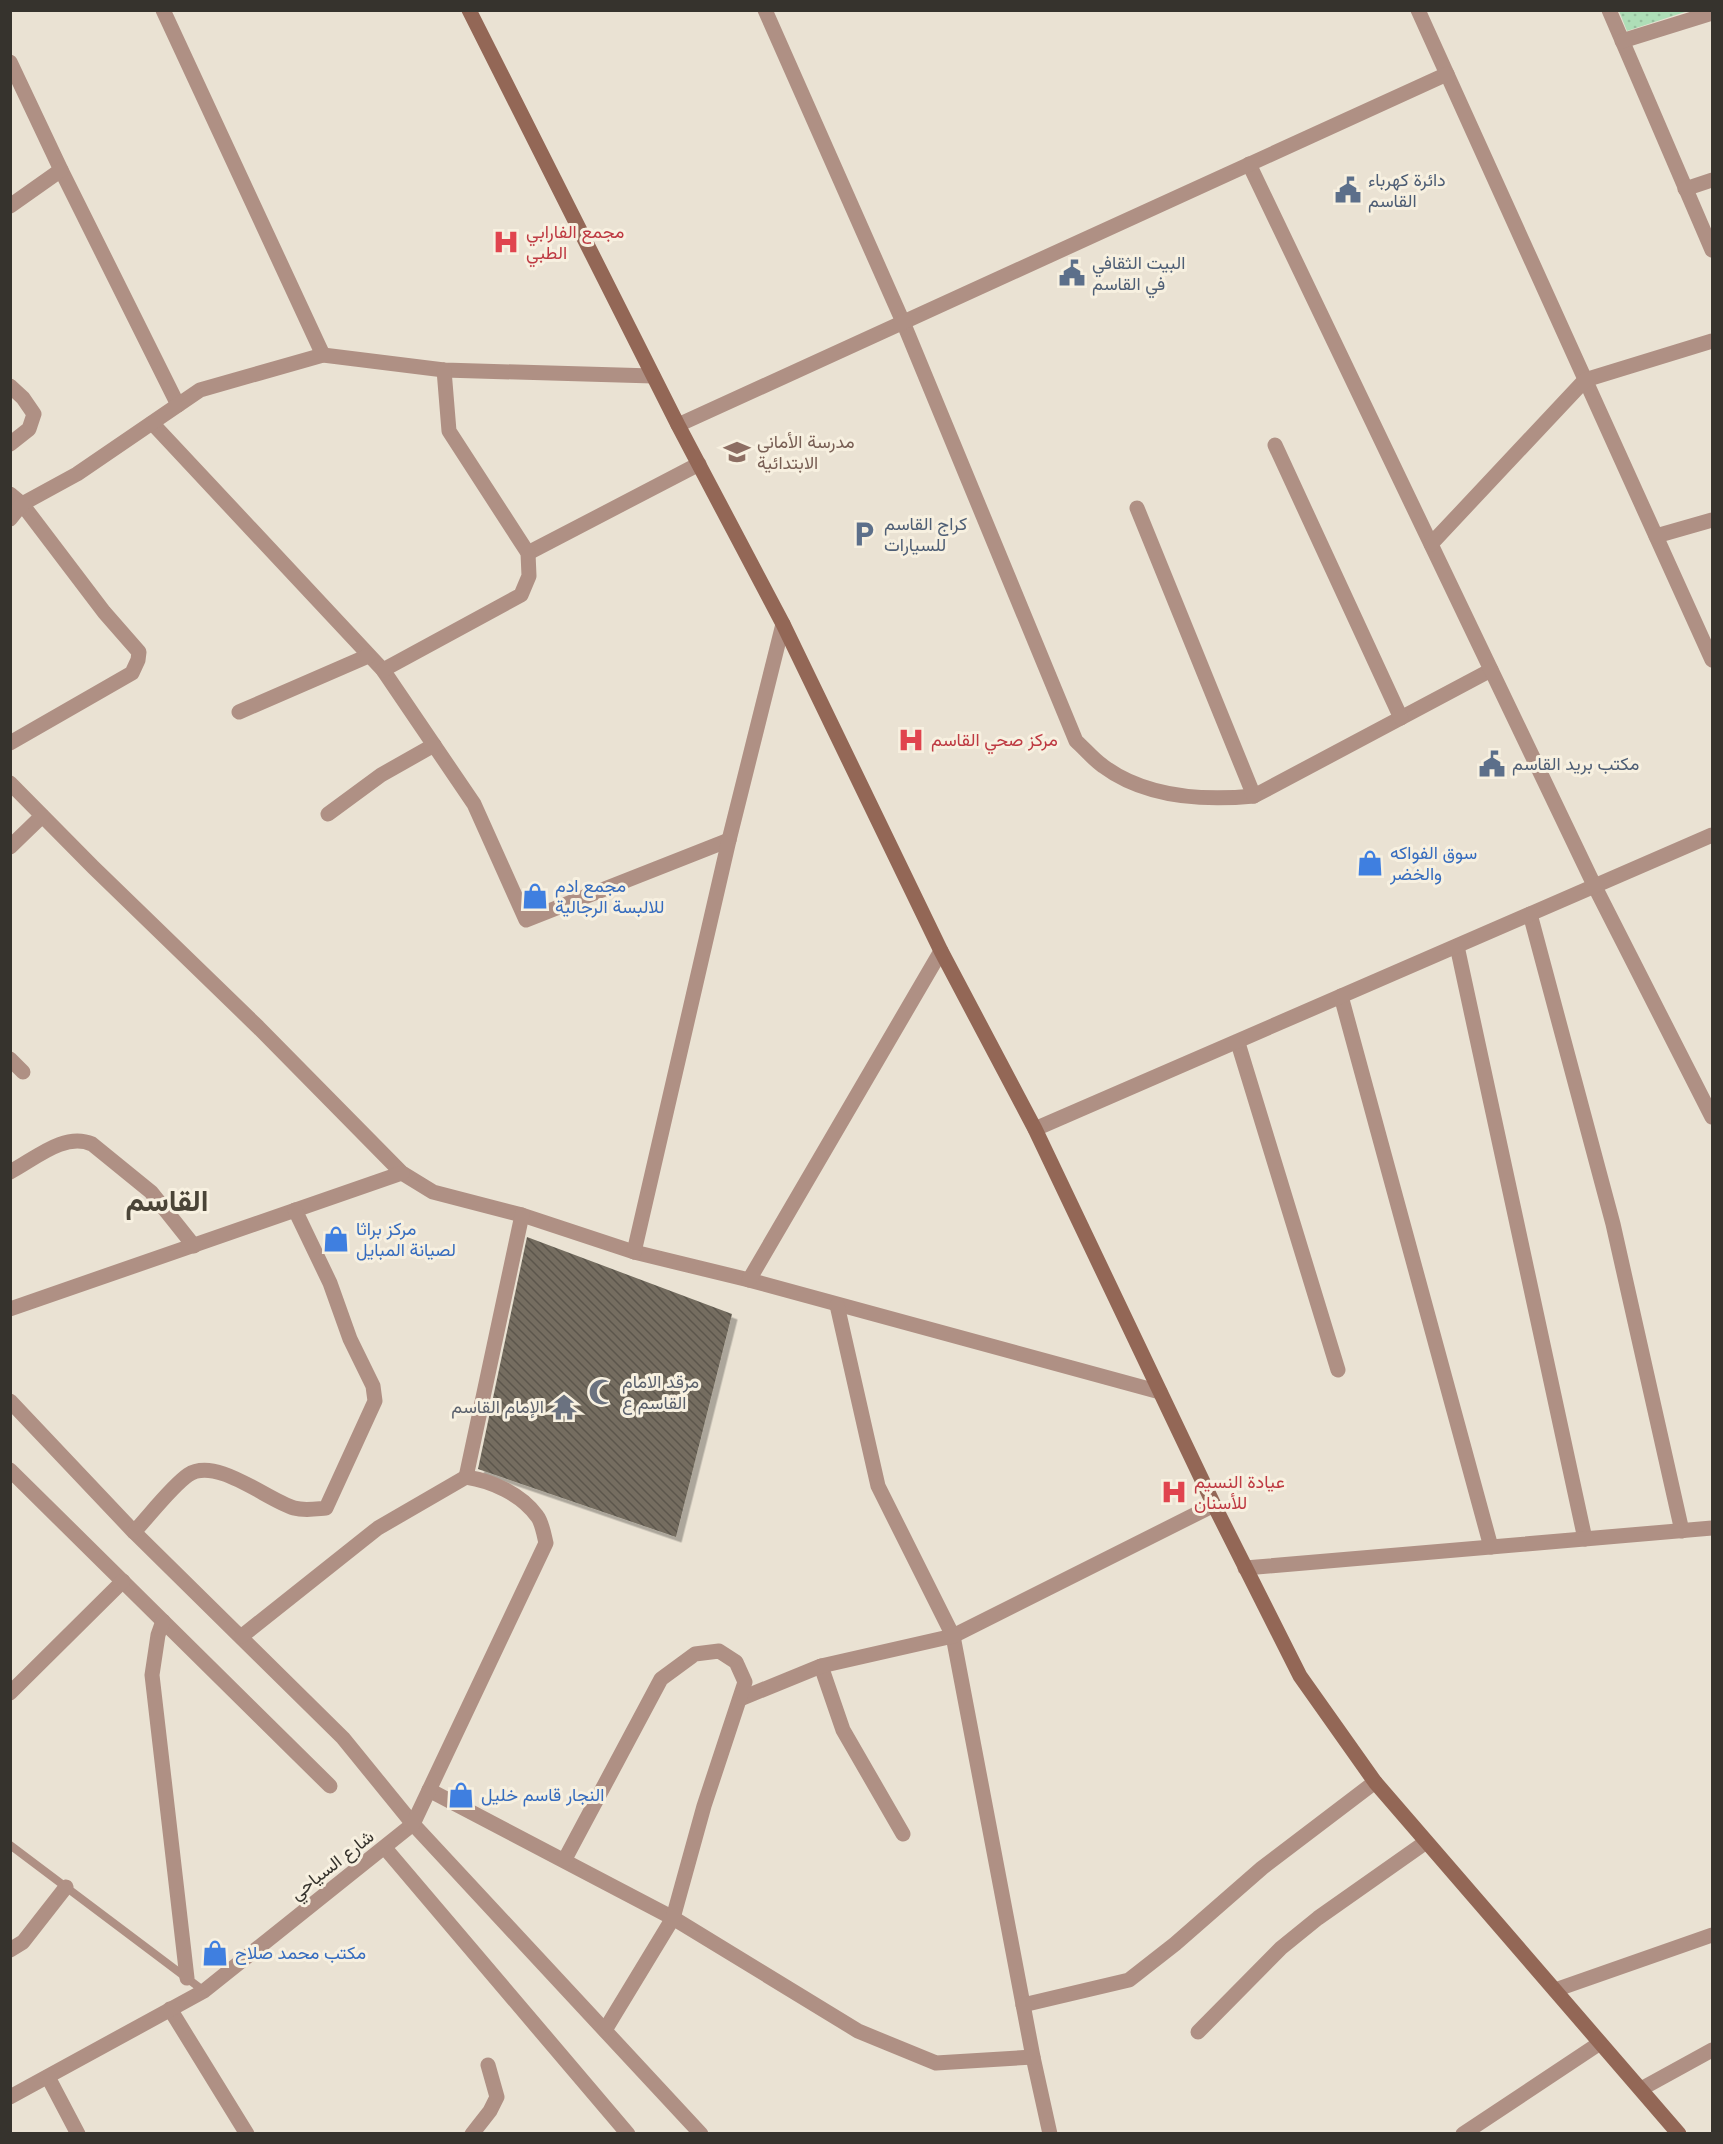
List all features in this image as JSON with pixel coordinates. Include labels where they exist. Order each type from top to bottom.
[{"type":"street","points":[[163,10],[323,355]]},
{"type":"street","points":[[469,10],[678,425],[783,624],[941,951],[1035,1129],[1214,1505],[1300,1676],[1375,1782],[1679,2133]]},
{"type":"street","points":[[765,10],[903,322],[1076,741],[1103,767],[1137,784],[1174,795],[1213,800],[1254,796],[1491,670]]},
{"type":"street","points":[[1418,10],[1713,660]]},
{"type":"street","points":[[1609,10],[1713,250]]},
{"type":"street","points":[[1622,42],[1713,13]]},
{"type":"street","points":[[10,62],[178,405]]},
{"type":"street","points":[[678,425],[1447,74]]},
{"type":"street","points":[[1249,165],[1594,887],[1713,1117]]},
{"type":"street","points":[[10,206],[61,170]]},
{"type":"street","points":[[1685,189],[1713,180]]},
{"type":"street","points":[[1431,544],[1586,380],[1713,341]]},
{"type":"street","points":[[16,499],[77,474],[200,390],[323,355],[444,370],[653,376]]},
{"type":"street","points":[[383,670],[521,595],[529,576],[528,553],[449,430],[444,370]]},
{"type":"street","points":[[10,386],[23,398],[34,414],[29,429],[10,444]]},
{"type":"street","points":[[152,423],[383,670],[474,804],[526,920],[729,840]]},
{"type":"street","points":[[1275,445],[1401,718]]},
{"type":"street","points":[[528,553],[699,464]]},
{"type":"street","points":[[10,519],[16,499]]},
{"type":"street","points":[[10,743],[132,673],[139,652],[104,612],[16,499]]},
{"type":"street","points":[[1137,508],[1254,796]]},
{"type":"street","points":[[1656,536],[1713,520]]},
{"type":"street","points":[[634,1252],[729,840],[783,624]]},
{"type":"street","points":[[239,712],[368,656]]},
{"type":"street","points":[[328,814],[381,775],[434,745]]},
{"type":"street","points":[[10,783],[258,1027],[402,1173],[433,1192],[522,1215],[634,1252],[749,1280],[1160,1392]]},
{"type":"street","points":[[10,847],[42,816]]},
{"type":"street","points":[[1035,1129],[1713,836]]},
{"type":"street","points":[[1530,914],[1613,1224],[1682,1531]]},
{"type":"street","points":[[1457,946],[1585,1539]]},
{"type":"street","points":[[749,1280],[941,951]]},
{"type":"street","points":[[1341,996],[1491,1547]]},
{"type":"street","points":[[1238,1042],[1338,1370]]},
{"type":"street","points":[[10,1059],[23,1072]]},
{"type":"street","points":[[10,1172],[66,1140],[80,1139],[92,1144],[151,1192],[194,1246]]},
{"type":"street","points":[[10,1309],[402,1173]]},
{"type":"street","points":[[134,1532],[189,1474],[204,1470],[226,1474],[293,1508],[308,1510],[326,1508],[375,1401],[373,1386],[350,1339],[330,1283],[296,1210]]},
{"type":"street","points":[[242,1636],[378,1528],[466,1477],[522,1215]]},
{"type":"street","points":[[837,1305],[878,1486],[953,1636],[1033,2057],[1050,2133]]},
{"type":"street","points":[[10,1401],[134,1532],[343,1738],[413,1824],[701,2133]]},
{"type":"street","points":[[10,1470],[330,1786]]},
{"type":"street","name":"شارع السياحي","points":[[10,2097],[204,1991],[413,1824],[546,1543],[538,1516],[510,1492],[482,1479],[466,1477]]},
{"type":"street","points":[[740,1699],[821,1666],[953,1636],[1214,1505]]},
{"type":"street","points":[[1245,1568],[1713,1528]]},
{"type":"street","points":[[10,1693],[123,1581]]},
{"type":"street","points":[[164,1621],[158,1635],[152,1675],[187,1978]]},
{"type":"street","points":[[565,1859],[661,1679],[696,1654],[719,1651],[736,1662],[745,1682],[704,1806],[673,1918],[606,2030]]},
{"type":"street","points":[[821,1666],[843,1730],[903,1834]]},
{"type":"street","points":[[1023,2005],[1129,1980],[1175,1944],[1262,1868],[1375,1782]]},
{"type":"street","points":[[429,1790],[565,1859],[673,1918],[858,2031],[936,2063],[1033,2057]]},
{"type":"street","points":[[1198,2032],[1281,1948],[1318,1918],[1426,1842]]},
{"type":"street","points":[[385,1848],[628,2133]]},
{"type":"street","points":[[10,1950],[23,1942],[66,1887]]},
{"type":"street","points":[[1555,1990],[1713,1935]]},
{"type":"street","points":[[170,2009],[247,2133]]},
{"type":"street","points":[[1463,2133],[1600,2043]]},
{"type":"street","points":[[1641,2090],[1713,2050]]},
{"type":"street","points":[[472,2133],[490,2111],[497,2097],[488,2065]]},
{"type":"street","points":[[48,2077],[78,2133]]},
{"type":"lane","points":[[10,1845],[204,1991]]},
{"type":"green space","points":[[1619,11],[1688,11],[1627,31]]},
{"type":"building","name":"مرقد الامام القاسم ع","points":[[527,1237],[732,1314],[676,1537],[478,1469]]},
{"type":"place","name":"دائرة كهرباء القاسم","points":[[1348,190]]},
{"type":"place","name":"مجمع الفارابي الطبي","points":[[506,242]]},
{"type":"place","name":"البيت الثقافي في القاسم","points":[[1072,273]]},
{"type":"place","name":"مدرسة الأماني الابتدائية","points":[[737,452]]},
{"type":"place","name":"كراج القاسم للسيارات","points":[[864,534]]},
{"type":"place","name":"مركز صحي القاسم","points":[[911,740]]},
{"type":"place","name":"مكتب بريد القاسم","points":[[1492,764]]},
{"type":"place","name":"سوق الفواكه والخضر","points":[[1370,863]]},
{"type":"place","name":"مجمع ادم للالبسة الرجالية","points":[[535,896]]},
{"type":"place","name":"مركز براثا لصيانة المبايل","points":[[336,1239]]},
{"type":"place","name":"مرقد الامام القاسم ع","points":[[602,1392]]},
{"type":"place","name":"الإمام القاسم","points":[[564,1407]]},
{"type":"place","name":"عيادة النسيم للأسنان","points":[[1174,1492]]},
{"type":"place","name":"النجار قاسم خليل","points":[[461,1795]]},
{"type":"place","name":"مكتب محمد صلاح","points":[[215,1953]]},
{"type":"district","name":"القاسم","points":[[167,1201]]}]
